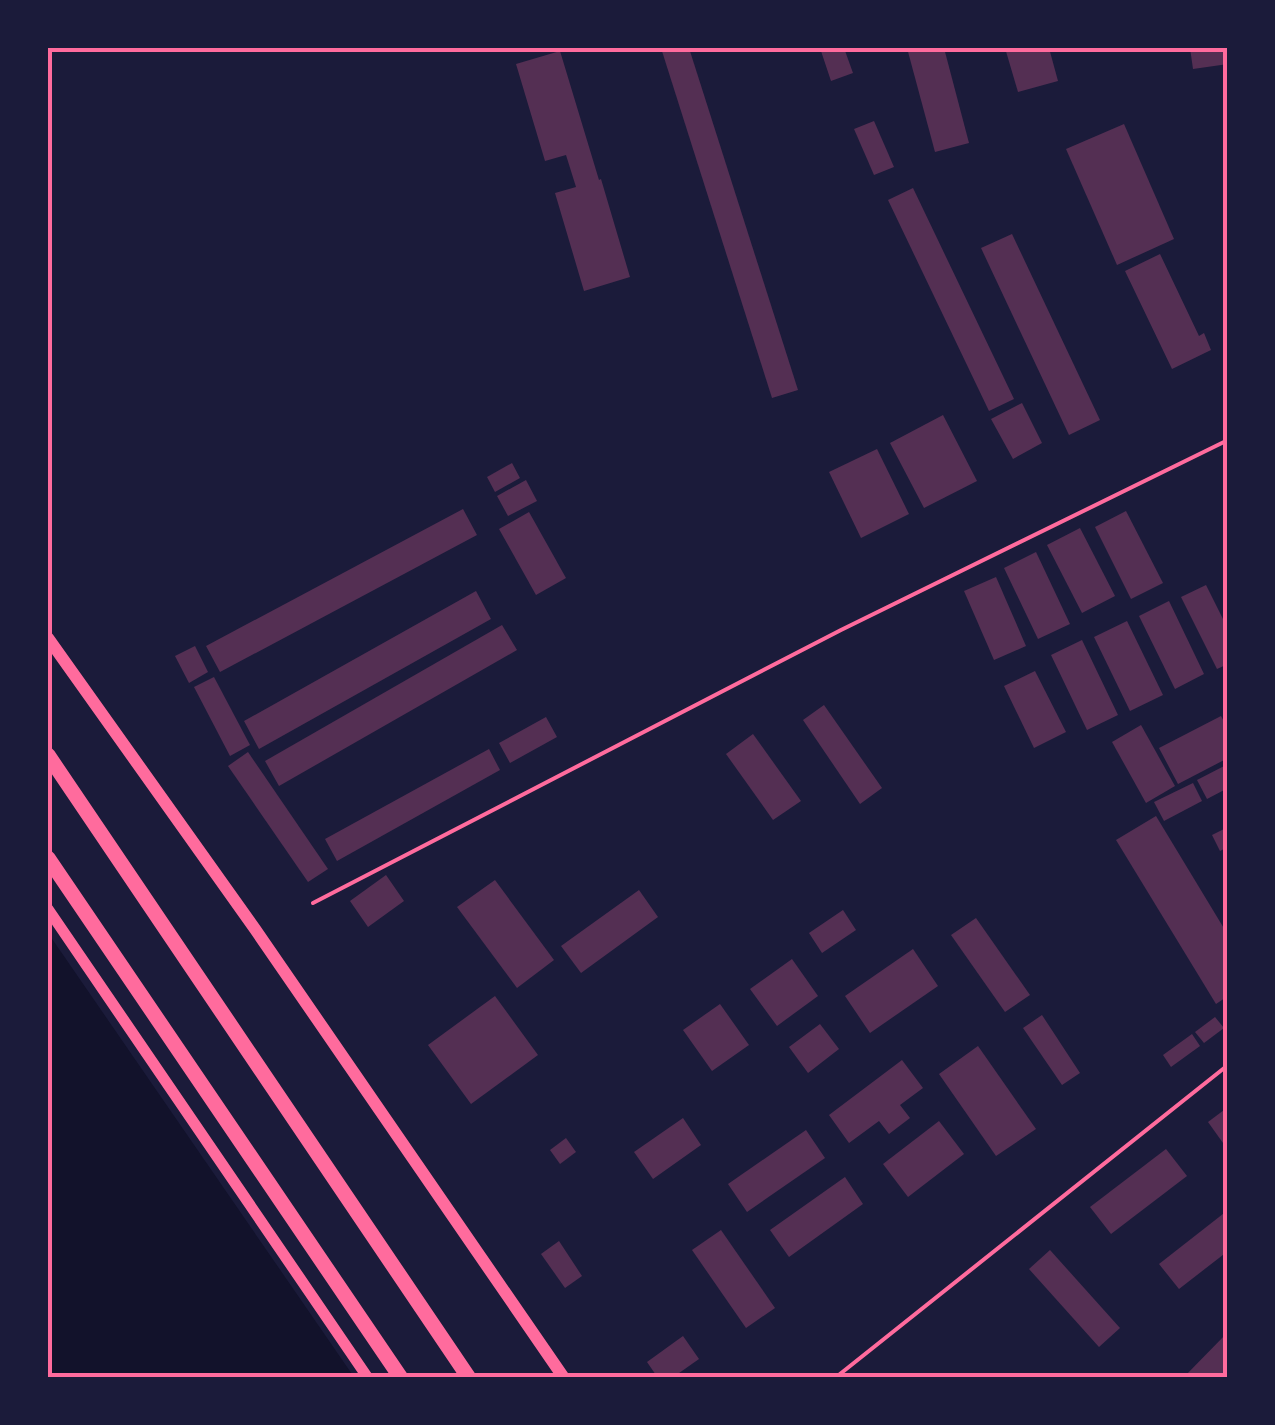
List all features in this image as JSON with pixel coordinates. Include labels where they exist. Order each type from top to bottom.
[{"type":"highway","points":[[48,755],[469,1378]]},
{"type":"highway","points":[[48,858],[401,1378]]},
{"type":"main road","points":[[48,638],[255,929],[564,1378]]},
{"type":"main road","points":[[48,909],[368,1378]]},
{"type":"lane","points":[[313,903],[841,630],[1228,440]]},
{"type":"lane","points":[[834,1378],[1228,1065]]},
{"type":"shaded area","points":[[48,933],[354,1377],[48,1377]]},
{"type":"building","points":[[661,48],[689,48],[798,390],[772,398]]},
{"type":"building","points":[[820,48],[844,48],[853,73],[831,81]]},
{"type":"building","points":[[907,48],[944,48],[969,143],[935,152]]},
{"type":"building","points":[[1005,48],[1049,48],[1058,81],[1018,92]]},
{"type":"building","points":[[1190,48],[1228,48],[1228,64],[1193,69]]},
{"type":"building","points":[[560,51],[630,277],[584,291],[555,193],[576,187],[566,155],[545,161],[516,64]]},
{"type":"building","points":[[874,121],[894,167],[874,175],[854,129]]},
{"type":"building","points":[[1124,124],[1174,239],[1117,265],[1066,149]]},
{"type":"building","points":[[913,188],[1014,399],[989,411],[888,200]]},
{"type":"building","points":[[1012,234],[1100,420],[1069,435],[981,248]]},
{"type":"building","points":[[1160,254],[1199,336],[1204,333],[1211,350],[1172,369],[1125,271]]},
{"type":"building","points":[[1022,403],[1042,443],[1013,459],[991,419]]},
{"type":"building","points":[[943,415],[977,481],[924,508],[890,443]]},
{"type":"building","points":[[877,449],[909,514],[861,538],[829,472]]},
{"type":"building","points":[[512,463],[520,478],[495,492],[487,477]]},
{"type":"building","points":[[526,480],[537,501],[508,516],[497,496]]},
{"type":"building","points":[[463,509],[477,535],[220,672],[206,646]]},
{"type":"building","points":[[1126,511],[1163,583],[1131,599],[1095,527]]},
{"type":"building","points":[[529,512],[566,578],[536,595],[499,529]]},
{"type":"building","points":[[1080,528],[1115,596],[1082,613],[1047,545]]},
{"type":"building","points":[[1036,552],[1070,624],[1038,639],[1004,568]]},
{"type":"building","points":[[996,577],[1026,646],[994,660],[964,591]]},
{"type":"building","points":[[1206,585],[1228,629],[1228,664],[1217,669],[1181,597]]},
{"type":"building","points":[[476,591],[491,619],[259,749],[244,721]]},
{"type":"building","points":[[1169,601],[1204,674],[1175,689],[1139,616]]},
{"type":"building","points":[[1127,621],[1163,695],[1130,711],[1094,637]]},
{"type":"building","points":[[502,625],[517,650],[279,786],[265,761]]},
{"type":"building","points":[[1082,640],[1118,715],[1087,730],[1051,655]]},
{"type":"building","points":[[195,646],[208,672],[189,683],[175,656]]},
{"type":"building","points":[[1035,671],[1066,732],[1034,748],[1004,686]]},
{"type":"building","points":[[214,677],[250,745],[230,756],[194,687]]},
{"type":"building","points":[[824,705],[882,788],[860,804],[803,720]]},
{"type":"building","points":[[1221,716],[1228,729],[1228,758],[1178,784],[1159,748]]},
{"type":"building","points":[[546,717],[557,737],[510,763],[499,743]]},
{"type":"building","points":[[1141,725],[1175,786],[1146,803],[1112,742]]},
{"type":"building","points":[[753,734],[801,801],[773,820],[726,754]]},
{"type":"building","points":[[489,749],[500,770],[337,861],[325,839]]},
{"type":"building","points":[[248,752],[328,869],[308,882],[228,766]]},
{"type":"building","points":[[1228,764],[1228,788],[1207,799],[1197,780]]},
{"type":"building","points":[[1193,783],[1202,801],[1164,821],[1154,802]]},
{"type":"building","points":[[1156,816],[1228,935],[1228,996],[1216,1004],[1116,840]]},
{"type":"building","points":[[1228,827],[1228,847],[1220,851],[1212,835]]},
{"type":"building","points":[[386,875],[404,901],[368,927],[350,901]]},
{"type":"building","points":[[495,880],[554,960],[517,988],[457,907]]},
{"type":"building","points":[[639,890],[658,917],[581,973],[561,946]]},
{"type":"building","points":[[843,910],[856,930],[822,953],[809,933]]},
{"type":"building","points":[[976,918],[1030,995],[1005,1012],[951,935]]},
{"type":"building","points":[[913,949],[938,986],[870,1033],[845,996]]},
{"type":"building","points":[[792,959],[818,996],[777,1026],[750,989]]},
{"type":"building","points":[[495,996],[538,1055],[471,1104],[428,1045]]},
{"type":"building","points":[[720,1004],[749,1045],[712,1071],[683,1030]]},
{"type":"building","points":[[1042,1015],[1080,1073],[1062,1085],[1023,1028]]},
{"type":"building","points":[[1215,1017],[1224,1028],[1204,1043],[1195,1032]]},
{"type":"building","points":[[820,1024],[839,1049],[808,1073],[789,1047]]},
{"type":"building","points":[[1192,1034],[1200,1046],[1171,1067],[1163,1055]]},
{"type":"building","points":[[978,1046],[1036,1129],[996,1156],[939,1074]]},
{"type":"building","points":[[902,1060],[923,1088],[900,1105],[910,1118],[889,1134],[879,1121],[849,1143],[829,1115]]},
{"type":"building","points":[[1228,1107],[1228,1150],[1208,1122]]},
{"type":"building","points":[[683,1118],[701,1145],[653,1179],[634,1152]]},
{"type":"building","points":[[939,1121],[964,1154],[908,1197],[883,1164]]},
{"type":"building","points":[[806,1130],[825,1158],[747,1212],[728,1184]]},
{"type":"building","points":[[566,1138],[576,1152],[560,1164],[550,1150]]},
{"type":"building","points":[[1166,1149],[1187,1176],[1111,1234],[1090,1207]]},
{"type":"building","points":[[845,1177],[863,1204],[789,1257],[770,1230]]},
{"type":"building","points":[[1228,1210],[1228,1251],[1179,1289],[1159,1264]]},
{"type":"building","points":[[721,1230],[775,1308],[746,1328],[692,1250]]},
{"type":"building","points":[[559,1241],[582,1276],[565,1288],[541,1254]]},
{"type":"building","points":[[1050,1250],[1120,1328],[1099,1347],[1029,1269]]},
{"type":"building","points":[[1228,1332],[1228,1373],[1223,1378],[1183,1378]]},
{"type":"building","points":[[683,1336],[699,1359],[672,1378],[658,1378],[647,1362]]}]
